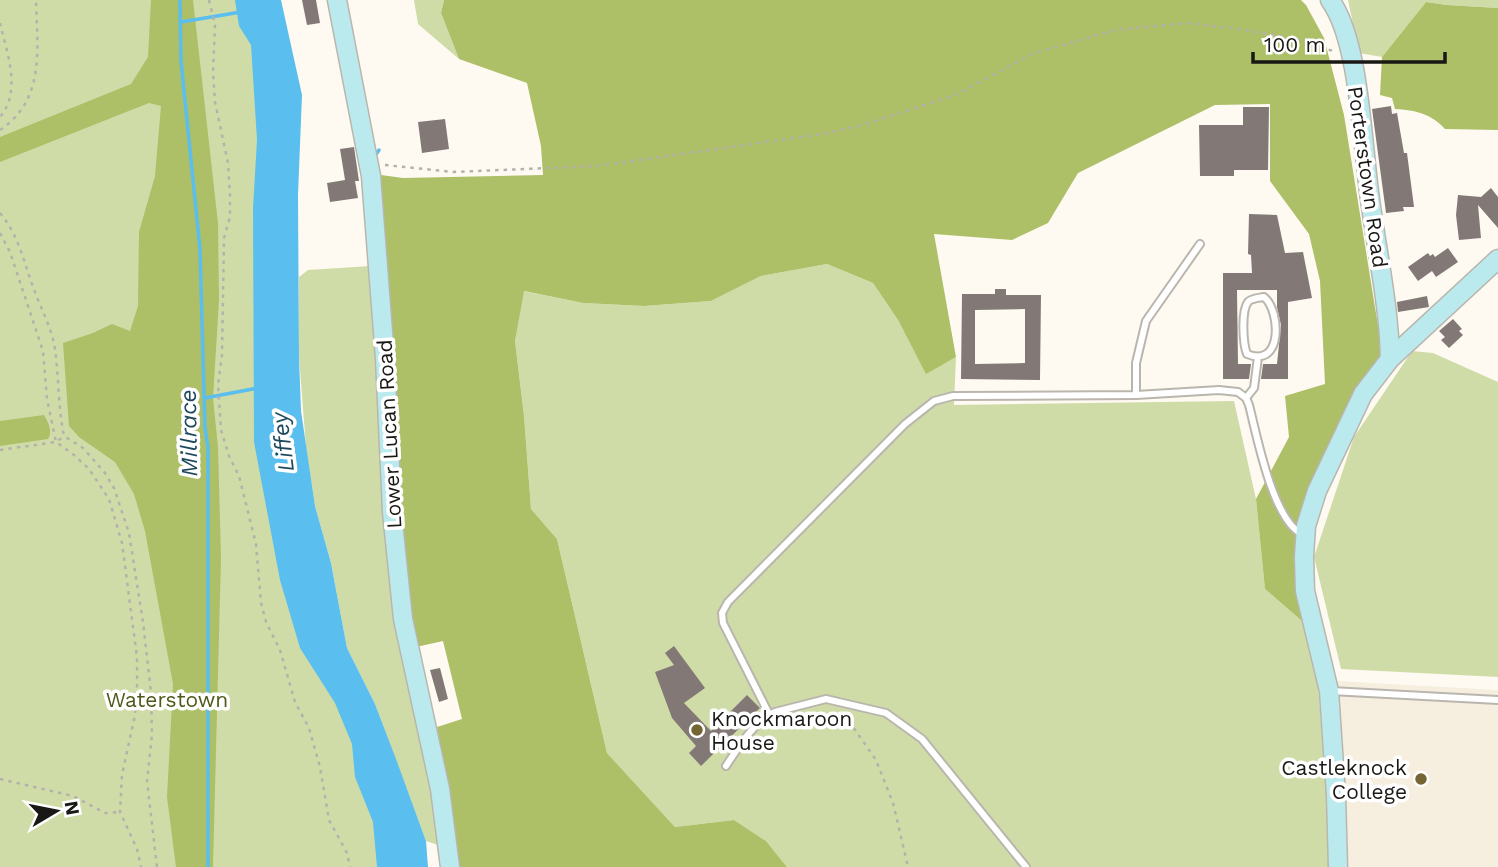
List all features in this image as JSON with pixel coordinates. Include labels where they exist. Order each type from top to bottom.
[{"type":"street","name":"Lower Lucan Road","points":[[337,0],[368,163],[385,358],[392,512],[403,620],[438,777],[450,867]]},
{"type":"street","name":"Porterstown Road","points":[[1330,0],[1348,35],[1389,334],[1390,359]]},
{"type":"street","points":[[1338,867],[1329,691],[1305,591],[1306,535],[1317,491],[1363,394],[1390,359],[1498,259]]},
{"type":"lane","points":[[1136,395],[1136,363],[1146,321],[1199,244]]},
{"type":"lane","points":[[1264,297],[1273,308],[1274,347],[1270,352],[1258,357],[1247,354],[1243,345],[1245,311],[1248,302],[1264,297]]},
{"type":"lane","points":[[1246,398],[1254,388],[1258,357]]},
{"type":"lane","points":[[769,715],[730,641],[722,613],[728,602],[920,411],[934,401],[953,396],[1136,395],[1219,390],[1238,392],[1246,398],[1263,461],[1280,506],[1296,532],[1306,535]]},
{"type":"lane","points":[[1329,691],[1498,700]]},
{"type":"lane","points":[[726,766],[740,746],[769,715],[826,699],[886,713],[922,739],[1026,867]]},
{"type":"path","points":[[0,130],[10,124],[25,107],[34,85],[36,0]]},
{"type":"path","points":[[209,0],[215,25],[215,102],[228,163],[230,194],[230,217],[224,238],[222,355],[218,384],[221,430],[239,476],[256,544],[261,603],[266,622],[280,650],[295,702],[309,728],[320,767],[329,820],[350,867]]},
{"type":"path","points":[[0,23],[10,69],[12,96],[9,107],[0,117]]},
{"type":"path","points":[[368,163],[453,172],[597,166],[822,134],[862,125],[955,95],[1032,54],[1127,29],[1187,23],[1240,29],[1296,39],[1351,56]]},
{"type":"path","points":[[0,213],[12,228],[20,246],[55,346],[64,436]]},
{"type":"path","points":[[0,233],[10,252],[43,351],[47,399],[56,442],[74,454],[89,469],[109,499],[122,543],[137,657],[137,689],[135,715],[122,775],[120,812],[137,849],[141,867]]},
{"type":"path","points":[[0,450],[56,442],[64,436]]},
{"type":"path","points":[[64,436],[83,448],[105,474],[114,488],[129,533],[150,675],[152,735],[147,781],[157,867]]},
{"type":"path","points":[[846,703],[844,715],[876,760],[893,803],[908,867]]},
{"type":"path","points":[[0,779],[73,796],[105,813],[120,812]]},
{"type":"shaded area","name":"Castleknock College","points":[[1337,681],[1498,690],[1498,867],[1349,867]]},
{"type":"green space","name":"Waterstown","points":[[0,0],[257,0],[276,385],[398,867],[0,867]]},
{"type":"green space","points":[[151,0],[193,0],[218,223],[219,300],[213,398],[218,447],[221,558],[213,867],[176,867],[167,797],[173,684],[145,531],[134,494],[115,462],[79,437],[69,426],[63,343],[112,324],[130,331],[138,306],[139,232],[155,176],[161,106],[149,103],[0,162],[0,137],[131,84],[148,57]]},
{"type":"green space","points":[[414,0],[444,0],[441,13],[459,59],[418,24]]},
{"type":"green space","points":[[444,0],[1301,0],[1324,38],[1344,115],[1383,357],[1311,488],[1310,628],[1265,589],[1256,499],[1289,437],[1285,396],[1325,384],[1320,281],[1309,234],[1270,181],[1270,104],[1215,105],[1078,173],[1048,223],[1012,240],[934,234],[956,357],[926,374],[898,320],[873,283],[827,264],[761,276],[711,301],[644,306],[583,303],[524,291],[515,341],[531,509],[557,539],[607,753],[675,827],[734,820],[766,841],[787,867],[457,867],[449,792],[437,727],[462,719],[443,641],[416,647],[403,557],[381,175],[403,178],[543,175],[541,146],[527,83],[459,59],[441,13]]},
{"type":"green space","points":[[1348,0],[1498,0],[1498,8],[1426,2],[1382,57],[1359,53]]},
{"type":"green space","points":[[1426,2],[1498,8],[1498,130],[1445,129],[1423,114],[1395,109],[1392,98],[1380,95],[1382,57]]},
{"type":"green space","points":[[827,264],[873,283],[898,320],[926,373],[956,357],[954,405],[1234,401],[1256,499],[1265,589],[1310,628],[1318,685],[1332,867],[787,867],[766,841],[734,820],[675,827],[607,753],[557,539],[531,509],[515,341],[523,291],[583,303],[644,306],[711,301],[761,276]]},
{"type":"green space","points":[[370,266],[387,556],[403,652],[425,745],[441,846],[426,841],[375,704],[347,648],[331,563],[315,506],[306,447],[299,357],[299,277],[308,270]]},
{"type":"green space","points":[[1412,351],[1433,353],[1498,382],[1498,677],[1341,669],[1314,557],[1354,437]]},
{"type":"green space","points":[[44,415],[50,430],[48,439],[0,446],[0,421]]},
{"type":"water","name":"Liffey","points":[[235,0],[281,0],[302,95],[298,195],[299,357],[301,411],[315,506],[331,563],[347,648],[375,704],[396,759],[426,841],[428,867],[377,867],[373,822],[355,777],[352,744],[335,703],[300,648],[280,580],[254,442],[253,208],[257,140],[251,45],[239,26]]},
{"type":"building","points":[[302,0],[316,0],[320,23],[307,25]]},
{"type":"building","points":[[1391,106],[1392,114],[1397,113],[1404,153],[1407,153],[1414,207],[1403,207],[1404,211],[1386,213],[1372,109]]},
{"type":"building","points":[[1243,107],[1269,107],[1268,170],[1234,170],[1234,176],[1200,176],[1199,125],[1243,125]]},
{"type":"building","points":[[445,119],[449,149],[422,153],[418,122]]},
{"type":"building","points":[[354,147],[359,181],[355,181],[358,198],[330,202],[327,183],[345,180],[340,149]]},
{"type":"building","points":[[1491,188],[1498,197],[1498,228],[1478,205],[1481,238],[1459,240],[1456,215],[1458,195],[1481,197]]},
{"type":"building","points":[[1249,214],[1277,215],[1285,253],[1303,252],[1312,298],[1288,302],[1288,379],[1261,379],[1263,364],[1277,364],[1281,325],[1277,290],[1237,290],[1238,364],[1251,364],[1249,379],[1223,379],[1223,273],[1252,273],[1251,255],[1248,254]]},
{"type":"building","points":[[1448,248],[1458,262],[1436,277],[1432,271],[1418,281],[1408,267],[1428,253],[1435,257]]},
{"type":"building","points":[[995,289],[1006,289],[1006,295],[1041,295],[1040,380],[961,379],[962,294],[995,294]],"holes":[[[1025,309],[1025,363],[975,364],[975,310]]]},
{"type":"building","points":[[1427,296],[1429,307],[1398,312],[1397,302]]},
{"type":"building","points":[[1453,319],[1462,329],[1459,331],[1463,335],[1449,348],[1441,340],[1445,337],[1439,331]]},
{"type":"building","points":[[674,646],[705,688],[684,703],[711,731],[747,695],[760,708],[701,766],[689,753],[696,746],[672,718],[655,672],[674,665],[665,653]]},
{"type":"building","points":[[440,668],[448,699],[439,702],[430,670]]},
{"type":"waterway","name":"Millrace","points":[[180,0],[181,61],[200,249],[205,428],[208,447],[208,867]]},
{"type":"waterway","points":[[181,22],[241,12]]},
{"type":"waterway","points":[[205,398],[258,388]]},
{"type":"place","name":"Knockmaroon House","points":[[697,730]]},
{"type":"place","name":"Castleknock College","points":[[1421,779]]}]
